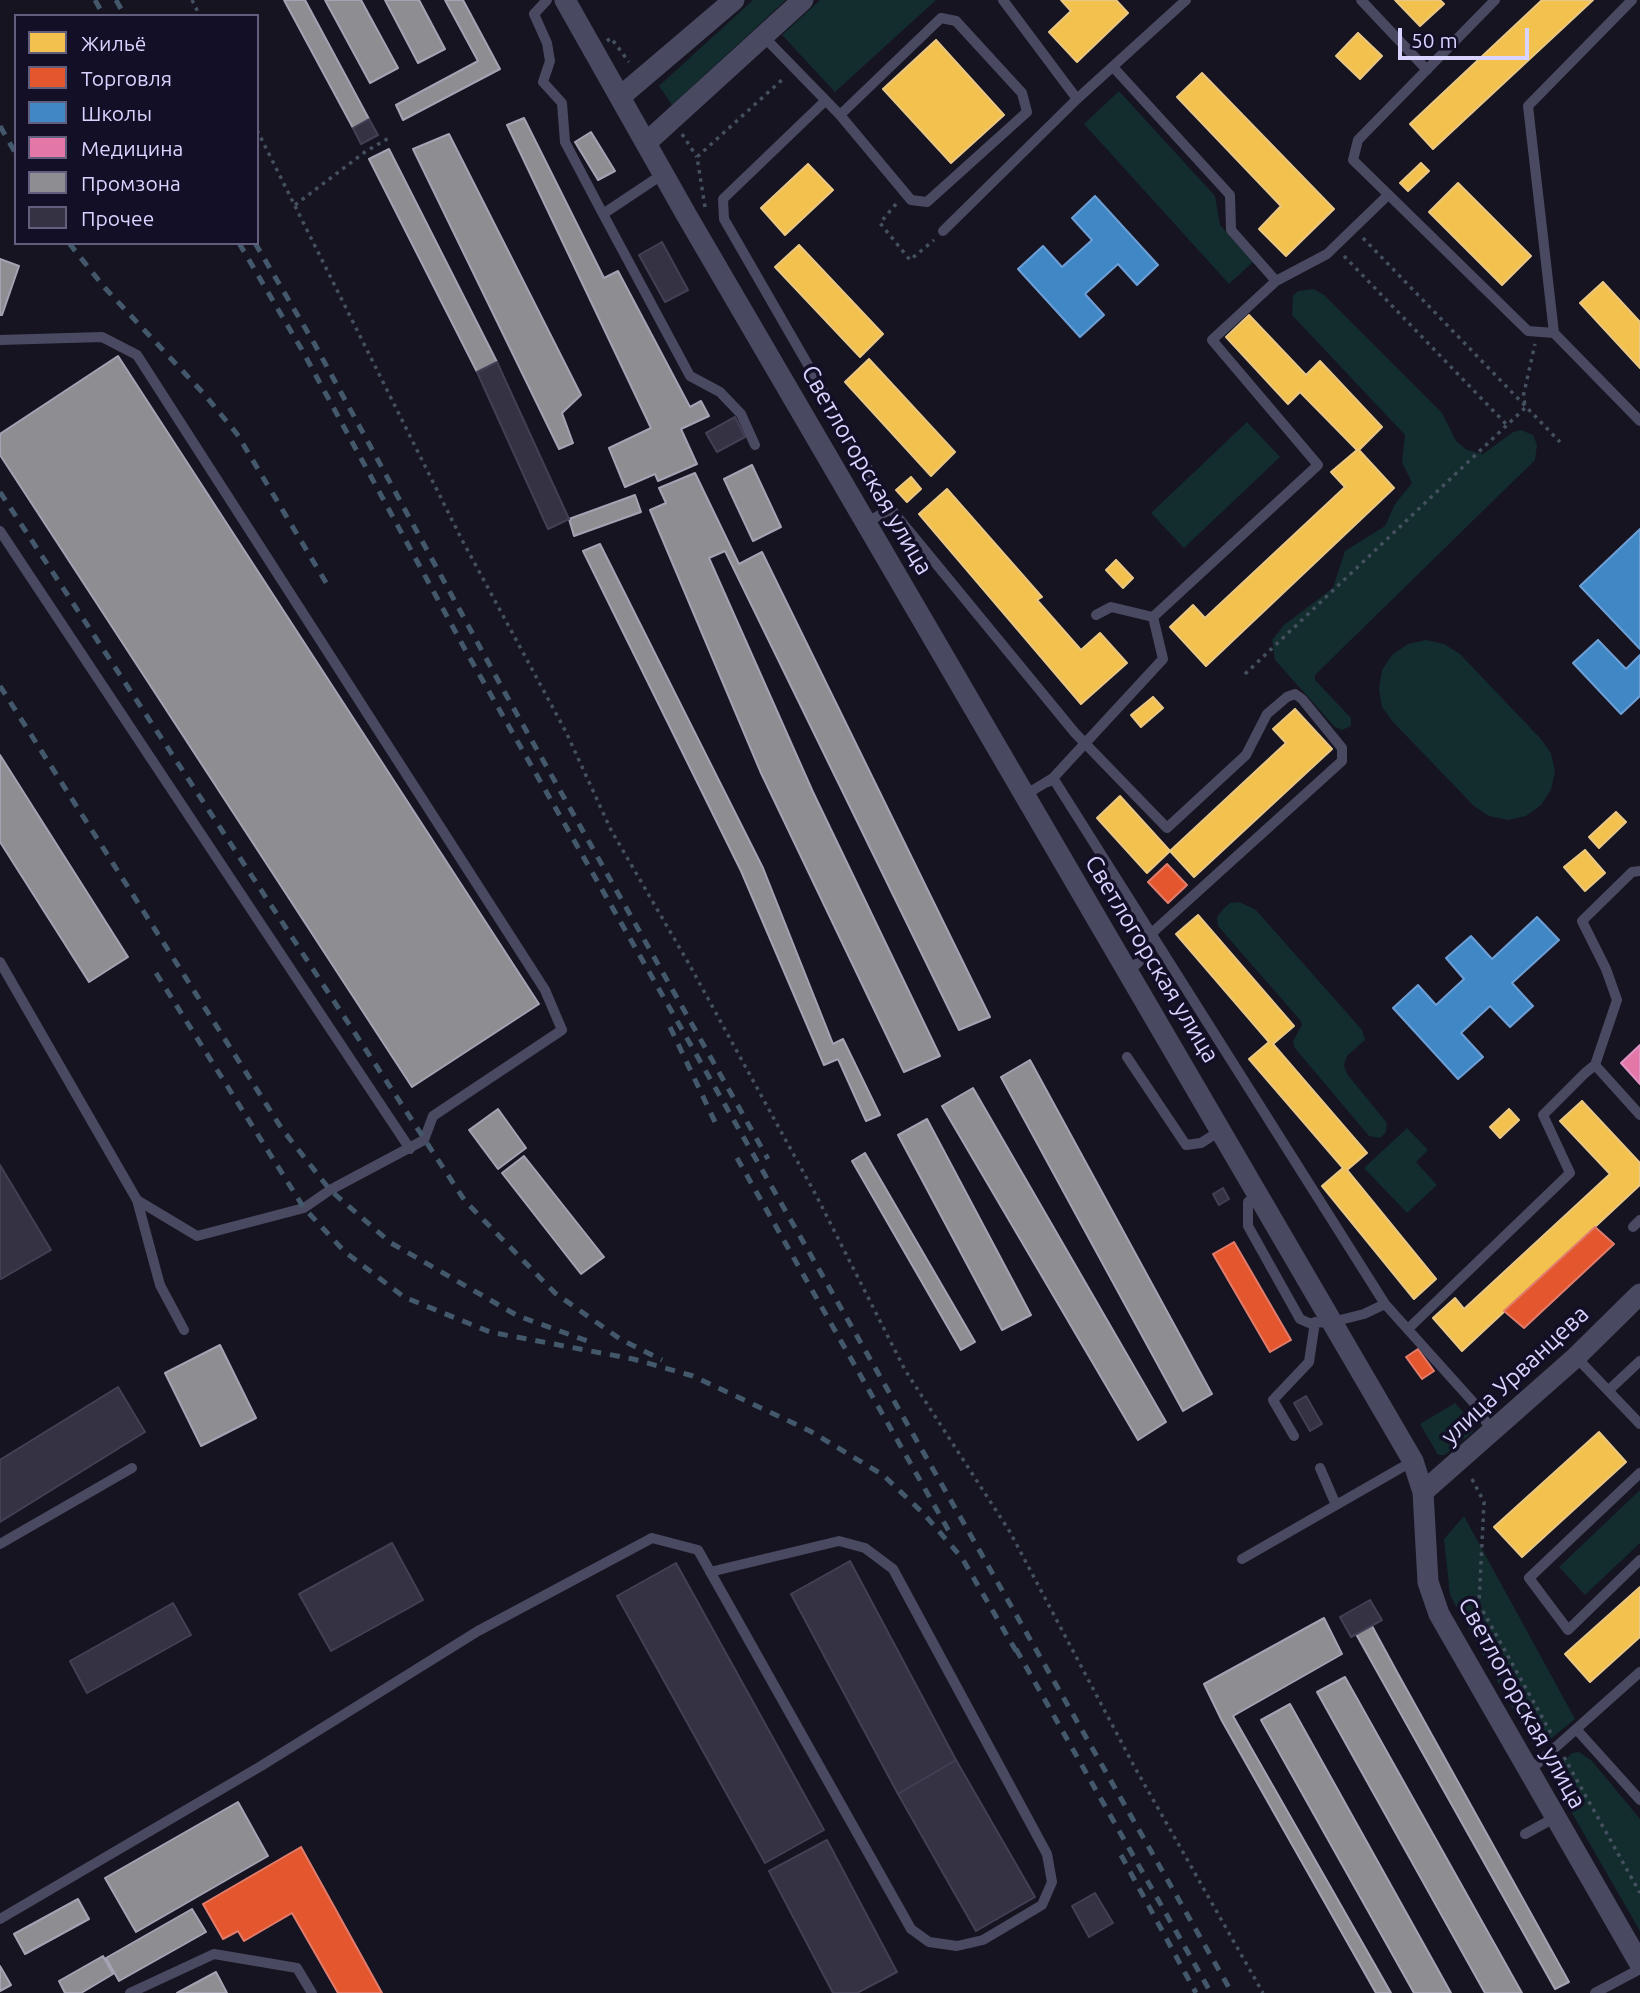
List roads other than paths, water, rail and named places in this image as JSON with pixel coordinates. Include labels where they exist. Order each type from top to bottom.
[{"type":"street","name":"Светлогорская улица","points":[[565,0],[663,174],[1128,972],[1223,1129],[1324,1322],[1413,1461],[1423,1493],[1428,1582],[1439,1614],[1640,1966]]},
{"type":"street","points":[[646,143],[803,0]]},
{"type":"street","points":[[620,97],[731,1]]},
{"type":"street","name":"улица Урванцева","points":[[1423,1493],[1576,1357],[1640,1294]]},
{"type":"lane","points":[[547,0],[534,14],[547,43],[550,61],[543,82],[562,103],[565,142],[690,376],[720,392],[741,414],[755,445]]},
{"type":"lane","points":[[1003,0],[1077,99]]},
{"type":"lane","points":[[943,231],[1077,99],[1186,0]]},
{"type":"lane","points":[[1361,0],[1427,70]]},
{"type":"lane","points":[[1495,0],[1358,140],[1353,160],[1528,331],[1554,333]]},
{"type":"lane","points":[[1632,0],[1528,106],[1554,333],[1640,421]]},
{"type":"lane","points":[[764,37],[839,115],[911,200],[927,202],[1027,112],[1022,93],[956,21],[941,18],[839,115]]},
{"type":"lane","points":[[1114,68],[1230,195],[1231,230],[1276,281]]},
{"type":"lane","points":[[825,101],[723,199],[724,219],[891,509],[1085,744],[1167,828],[1246,755],[1267,714],[1287,697],[1295,694],[1302,699],[1344,755],[1342,761],[1153,932],[1142,959],[1128,972]]},
{"type":"lane","points":[[603,214],[663,174]]},
{"type":"lane","points":[[1153,617],[1318,465],[1212,340],[1276,281],[1327,254],[1388,195]]},
{"type":"lane","points":[[0,340],[102,337],[138,355],[545,990],[562,1030],[433,1116],[424,1139],[410,1149],[330,1190],[304,1208],[197,1237],[137,1200]]},
{"type":"lane","points":[[867,522],[891,509]]},
{"type":"lane","points":[[0,531],[410,1149]]},
{"type":"lane","points":[[1096,615],[1111,607],[1153,617]]},
{"type":"lane","points":[[1025,795],[1054,778],[1163,659],[1153,617]]},
{"type":"lane","points":[[1054,778],[1385,1304],[1473,1402],[1492,1431]]},
{"type":"lane","points":[[1409,1328],[1570,1173],[1543,1115],[1595,1065],[1618,1000],[1582,921],[1632,872],[1640,871]]},
{"type":"lane","points":[[0,962],[137,1200],[160,1285],[184,1330]]},
{"type":"lane","points":[[1127,1057],[1186,1145],[1202,1143],[1223,1129]]},
{"type":"lane","points":[[1595,1065],[1640,1115]]},
{"type":"lane","points":[[1294,1436],[1273,1400],[1308,1362],[1324,1322],[1364,1314],[1385,1304]]},
{"type":"lane","points":[[1576,1357],[1640,1424]]},
{"type":"lane","points":[[1609,1390],[1640,1361]]},
{"type":"lane","points":[[1242,1559],[1413,1461]]},
{"type":"lane","points":[[0,1544],[132,1468]]},
{"type":"lane","points":[[1320,1468],[1336,1504]]},
{"type":"lane","points":[[1640,1473],[1529,1578],[1568,1630],[1640,1560]]},
{"type":"lane","points":[[0,1919],[261,1766],[478,1631],[652,1538],[698,1550],[710,1572],[911,1929],[929,1942],[957,1946],[983,1940],[1042,1905],[1052,1882],[1047,1854],[893,1569],[865,1548],[839,1541],[710,1572]]},
{"type":"lane","points":[[1530,1771],[1640,1672]]},
{"type":"lane","points":[[1577,1730],[1640,1800]]},
{"type":"lane","points":[[1525,1834],[1556,1817]]},
{"type":"lane","points":[[130,1993],[214,1954],[297,1968],[312,1993]]},
{"type":"lane","points":[[1595,1993],[1640,1966]]},
{"type":"railway","points":[[95,0],[103,14]]},
{"type":"railway","points":[[116,0],[124,14]]},
{"type":"railway","points":[[0,126],[14,150]]},
{"type":"railway","points":[[71,245],[104,287],[205,395],[237,434],[328,586]]},
{"type":"railway","points":[[240,245],[302,350],[467,653],[1232,1993]]},
{"type":"railway","points":[[256,245],[314,343],[505,693],[768,1159]]},
{"type":"railway","points":[[0,492],[465,1201],[555,1293],[620,1339],[662,1360]]},
{"type":"railway","points":[[0,686],[282,1129],[330,1190],[391,1243],[518,1316],[593,1343]]},
{"type":"railway","points":[[156,973],[304,1208],[345,1252],[404,1297],[490,1332],[633,1359],[693,1376],[810,1431],[883,1475],[924,1514],[962,1558],[1019,1656]]},
{"type":"railway","points":[[670,1027],[715,1122]]},
{"type":"railway","points":[[737,1158],[950,1533]]},
{"type":"railway","points":[[1016,1649],[1211,1993]]},
{"type":"railway","points":[[1121,1855],[1196,1993]]}]
